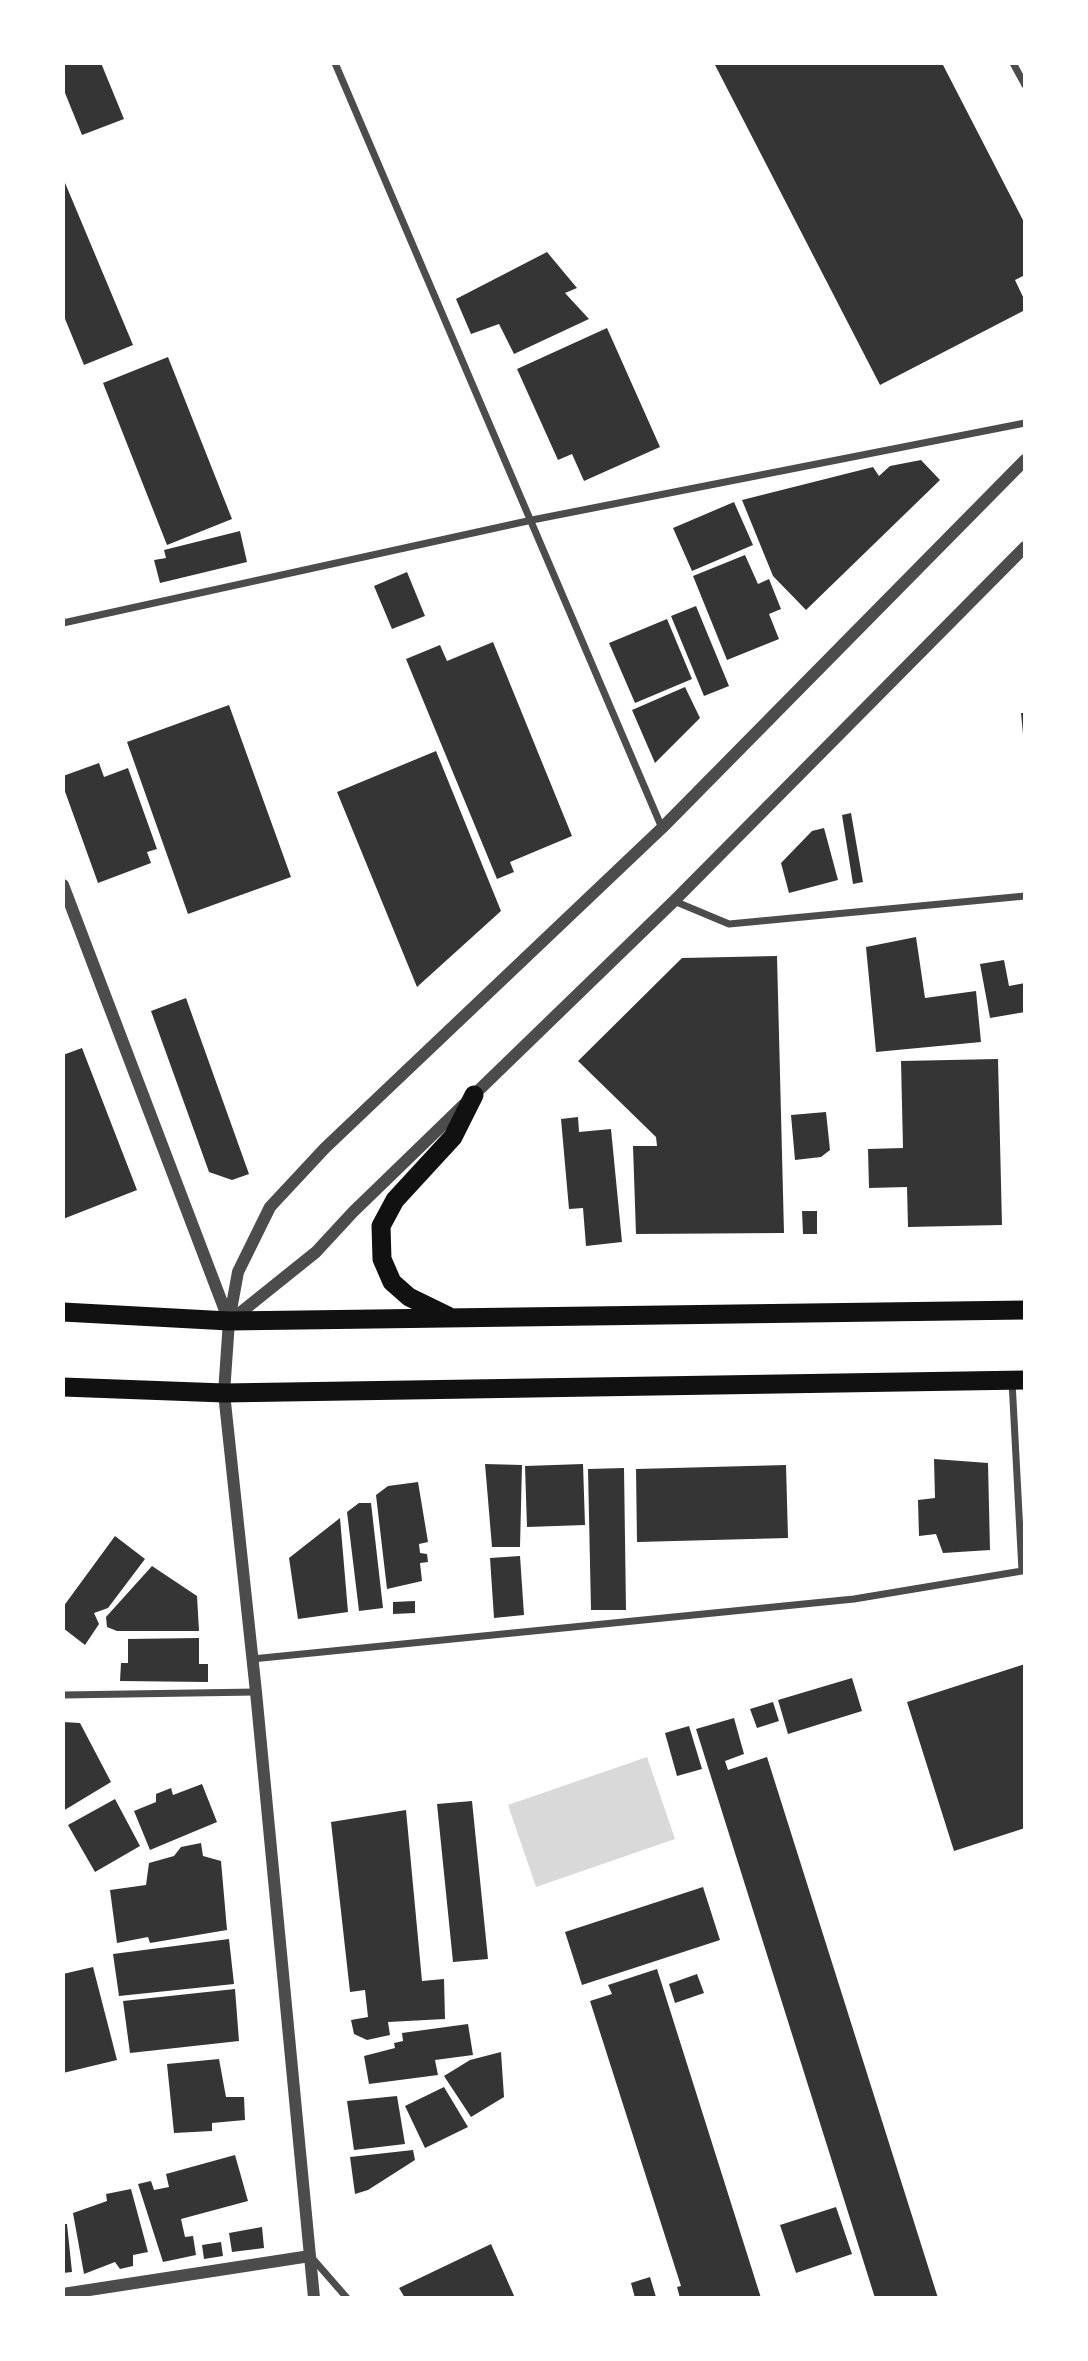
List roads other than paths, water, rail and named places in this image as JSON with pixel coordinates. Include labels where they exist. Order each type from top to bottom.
[{"type":"highway","points":[[451,1318],[409,1297],[392,1282],[382,1259],[381,1226],[396,1200],[453,1137],[474,1095]]},
{"type":"highway","points":[[63,1312],[229,1321],[1025,1310]]},
{"type":"highway","points":[[63,1387],[224,1393],[1018,1380]]},
{"type":"street","points":[[335,63],[662,828]]},
{"type":"street","points":[[1013,63],[1025,85]]},
{"type":"street","points":[[63,623],[532,520],[1025,423]]},
{"type":"street","points":[[314,2298],[256,1692],[224,1393],[229,1321],[238,1272],[270,1207],[325,1148],[662,828],[1025,460]]},
{"type":"street","points":[[229,1321],[317,1252],[353,1212],[674,901],[1025,547]]},
{"type":"street","points":[[63,886],[229,1321]]},
{"type":"street","points":[[674,901],[729,924],[1025,896]]},
{"type":"street","points":[[252,1659],[854,1599],[1022,1571],[1018,1380]]},
{"type":"street","points":[[63,1695],[256,1692]]},
{"type":"street","points":[[63,2294],[310,2256]]},
{"type":"street","points":[[310,2256],[347,2298]]}]
